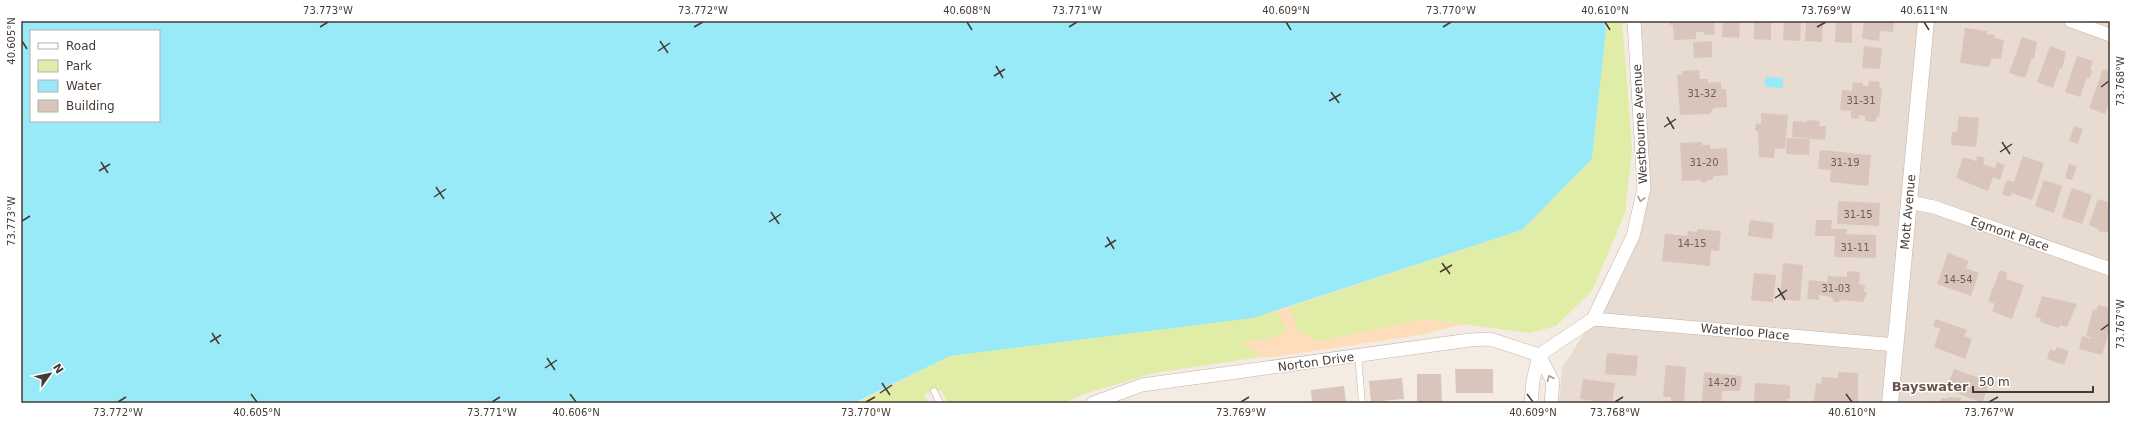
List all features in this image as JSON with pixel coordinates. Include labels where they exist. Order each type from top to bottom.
[{"type":"street","name":"Westbourne Avenue","points":[[1593,319],[1633,236],[1644,188],[1634,21]]},
{"type":"street","name":"Mott Avenue","points":[[1890,403],[1926,21]]},
{"type":"street","points":[[2071,21],[2110,35]]},
{"type":"street","name":"Egmont Place","points":[[1908,202],[1934,207],[2110,269]]},
{"type":"street","name":"Waterloo Place","points":[[1593,319],[1896,345]]},
{"type":"street","points":[[1531,403],[1533,381],[1539,355],[1593,319]]},
{"type":"street","name":"Norton Drive","points":[[1093,403],[1142,385],[1470,340],[1490,339],[1539,355]]},
{"type":"street","points":[[1539,355],[1553,382],[1551,403]]},
{"type":"lane","points":[[1358,355],[1362,403]]},
{"type":"lane","points":[[934,391],[940,403]]},
{"type":"shaded area","points":[[1640,21],[2110,21],[2110,403],[1559,403],[1562,368],[1610,293],[1649,196]]},
{"type":"green space","points":[[1605,21],[1622,21],[1632,148],[1625,213],[1592,291],[1556,326],[1530,333],[1424,319],[1319,341],[1299,332],[1289,307],[1522,230],[1592,159],[1606,30]]},
{"type":"green space","points":[[1277,311],[1286,330],[1275,338],[1243,342],[1261,357],[1154,373],[1084,394],[1063,403],[948,403],[941,390],[924,394],[928,403],[856,403],[950,356]]},
{"type":"sand","points":[[1289,307],[1299,332],[1319,341],[1424,319],[1464,324],[1420,335],[1272,357],[1261,357],[1242,342],[1275,338],[1286,331],[1277,311]]},
{"type":"water","points":[[21,21],[1605,21],[1606,30],[1592,159],[1522,230],[1253,318],[950,356],[854,403],[21,403]]},
{"type":"water","points":[[1766,77],[1783,78],[1783,88],[1766,87],[1764,82]]},
{"type":"building","points":[[1670,21],[1714,21],[1715,34],[1704,35],[1704,32],[1696,32],[1696,39],[1674,40],[1673,25],[1670,25]]},
{"type":"building","points":[[1723,21],[1740,21],[1739,38],[1722,37]]},
{"type":"building","points":[[1754,21],[1771,21],[1771,40],[1754,39]]},
{"type":"building","points":[[1784,21],[1801,21],[1800,41],[1783,40]]},
{"type":"building","points":[[1806,21],[1823,21],[1822,42],[1805,41]]},
{"type":"building","points":[[1836,21],[1852,21],[1852,43],[1835,42]]},
{"type":"building","points":[[1864,21],[1894,21],[1893,32],[1880,31],[1879,41],[1864,39],[1862,38]]},
{"type":"building","points":[[1965,28],[1987,31],[1987,34],[1995,35],[1994,38],[2004,40],[2001,59],[1992,58],[1989,67],[1960,63]]},
{"type":"building","points":[[2022,37],[2037,42],[2034,59],[2032,58],[2025,78],[2009,73]]},
{"type":"building","points":[[1712,41],[1712,57],[1694,58],[1693,42]]},
{"type":"building","points":[[1864,46],[1882,48],[1880,69],[1862,68]]},
{"type":"building","points":[[2050,46],[2066,52],[2062,69],[2060,68],[2053,88],[2037,82]]},
{"type":"building","points":[[2077,56],[2093,61],[2090,70],[2092,71],[2090,78],[2087,77],[2080,97],[2065,92]]},
{"type":"building","points":[[2103,69],[2110,71],[2110,101],[2105,114],[2089,108]]},
{"type":"building","points":[[1699,70],[1700,79],[1708,79],[1708,83],[1721,82],[1721,89],[1726,89],[1727,107],[1714,108],[1710,114],[1680,115],[1677,75],[1682,75],[1682,71]]},
{"type":"building","points":[[1869,81],[1880,82],[1879,87],[1882,88],[1879,117],[1876,117],[1876,122],[1865,121],[1865,116],[1859,115],[1859,119],[1851,118],[1851,111],[1840,110],[1842,90],[1852,91],[1853,83],[1863,83],[1863,86],[1868,86]]},
{"type":"building","points":[[1761,113],[1788,115],[1785,149],[1775,148],[1774,158],[1759,157],[1758,131],[1755,131],[1756,123],[1761,124]]},
{"type":"building","points":[[1959,116],[1979,118],[1976,147],[1951,145],[1952,132],[1957,132]]},
{"type":"building","points":[[1807,120],[1820,121],[1819,126],[1826,126],[1825,140],[1792,137],[1793,121],[1807,122]]},
{"type":"building","points":[[2074,126],[2083,129],[2078,144],[2069,141]]},
{"type":"building","points":[[1787,138],[1810,139],[1809,155],[1786,154]]},
{"type":"building","points":[[1702,142],[1702,145],[1710,145],[1710,149],[1727,148],[1728,175],[1714,176],[1712,180],[1707,180],[1707,182],[1701,183],[1701,180],[1682,181],[1680,143]]},
{"type":"building","points":[[1820,150],[1871,155],[1868,186],[1830,182],[1831,170],[1818,169]]},
{"type":"building","points":[[1977,156],[1985,158],[1983,164],[1995,168],[1997,162],[2005,165],[2000,180],[1993,177],[1988,191],[1956,178],[1963,157],[1976,161]]},
{"type":"building","points":[[2023,156],[2044,163],[2032,200],[2012,193],[2010,197],[2002,194],[2007,180],[2014,182]]},
{"type":"building","points":[[2069,164],[2077,166],[2072,180],[2065,178]]},
{"type":"building","points":[[2044,180],[2062,186],[2054,213],[2035,206]]},
{"type":"building","points":[[2072,188],[2092,195],[2082,224],[2062,217]]},
{"type":"building","points":[[2098,199],[2110,203],[2110,233],[2098,231],[2098,229],[2089,225]]},
{"type":"building","points":[[1838,201],[1880,203],[1879,226],[1837,224]]},
{"type":"building","points":[[1750,220],[1774,223],[1772,239],[1748,236]]},
{"type":"building","points":[[1816,220],[1832,220],[1831,229],[1847,229],[1846,234],[1876,235],[1876,258],[1834,257],[1835,236],[1815,236]]},
{"type":"building","points":[[1697,229],[1721,231],[1719,251],[1711,250],[1710,266],[1662,261],[1665,234],[1687,236],[1688,231],[1697,232]]},
{"type":"building","points":[[1948,253],[1969,261],[1966,268],[1979,273],[1971,296],[1937,284]]},
{"type":"building","points":[[1783,263],[1803,265],[1800,301],[1780,299]]},
{"type":"building","points":[[2000,270],[2007,273],[2006,279],[2024,285],[2012,319],[1992,311],[1995,304],[1988,301]]},
{"type":"building","points":[[1847,271],[1860,272],[1859,284],[1865,285],[1864,292],[1867,293],[1863,302],[1840,300],[1839,302],[1834,302],[1832,297],[1819,295],[1819,300],[1807,299],[1809,280],[1827,282],[1828,276],[1847,277]]},
{"type":"building","points":[[1754,273],[1776,275],[1773,302],[1751,300]]},
{"type":"building","points":[[2042,296],[2077,304],[2067,327],[2060,325],[2059,328],[2046,324],[2040,322],[2041,318],[2035,317]]},
{"type":"building","points":[[2098,305],[2110,308],[2110,328],[2102,355],[2079,349],[2082,336],[2091,339],[2091,337],[2086,336],[2093,309],[2096,310]]},
{"type":"building","points":[[1936,319],[1967,330],[1964,336],[1972,339],[1965,359],[1934,347],[1940,329],[1933,326]]},
{"type":"building","points":[[2057,347],[2069,351],[2064,365],[2047,359],[2050,349],[2055,351]]},
{"type":"building","points":[[1607,353],[1638,356],[1636,376],[1605,374]]},
{"type":"building","points":[[1666,365],[1686,367],[1684,403],[1671,403],[1671,397],[1663,397]]},
{"type":"building","points":[[1455,369],[1493,369],[1493,393],[1456,393]]},
{"type":"building","points":[[1954,369],[1990,382],[1982,403],[1946,389]]},
{"type":"building","points":[[1704,372],[1742,376],[1740,391],[1722,391],[1721,403],[1702,402]]},
{"type":"building","points":[[1838,372],[1858,373],[1858,403],[1814,401],[1816,383],[1821,384],[1822,377],[1838,378]]},
{"type":"building","points":[[1417,374],[1441,374],[1442,403],[1417,403]]},
{"type":"building","points":[[1402,378],[1404,399],[1371,402],[1369,381]]},
{"type":"building","points":[[1583,379],[1615,383],[1612,403],[1580,399]]},
{"type":"building","points":[[1755,383],[1788,385],[1790,386],[1790,399],[1787,399],[1787,403],[1754,402]]},
{"type":"building","points":[[1344,386],[1346,403],[1312,403],[1311,390]]},
{"type":"building","points":[[1948,397],[1961,398],[1961,403],[1930,403],[1930,401],[1941,402],[1941,398],[1948,399]]},
{"type":"district","name":"Bayswater","points":[[1930,386]]}]
